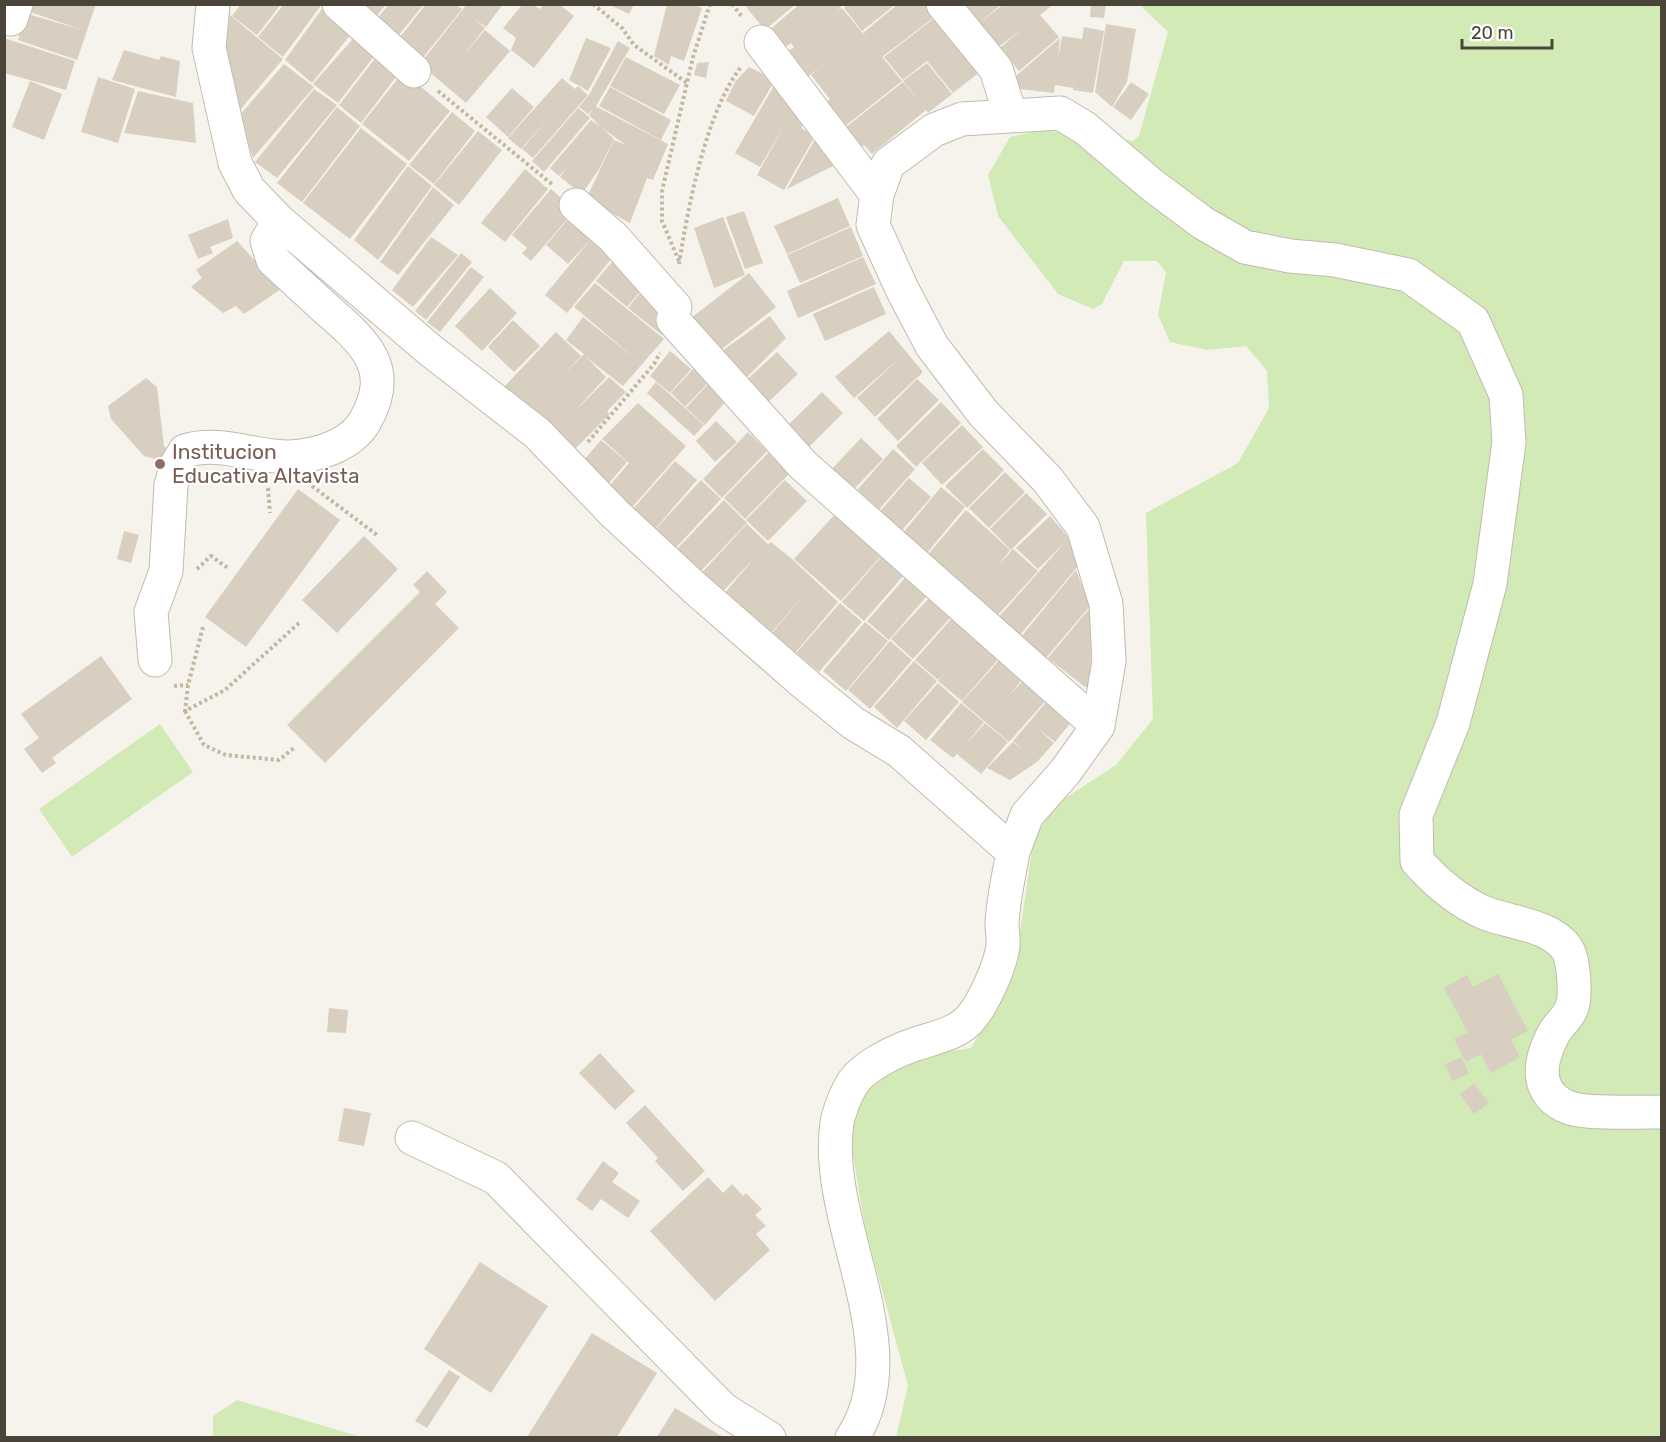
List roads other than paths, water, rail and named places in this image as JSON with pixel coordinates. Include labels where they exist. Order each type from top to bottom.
[{"type":"street","points":[[213,4],[209,48],[235,163],[249,190],[279,220],[430,350],[537,433],[639,537],[768,652],[853,723],[899,751],[1012,852]]},
{"type":"street","points":[[339,4],[414,71]]},
{"type":"street","points":[[943,4],[996,69],[1010,114]]},
{"type":"street","points":[[761,42],[877,195]]},
{"type":"street","points":[[852,1437],[864,1419],[873,1372],[866,1311],[837,1169],[837,1123],[854,1082],[871,1067],[914,1044],[941,1037],[968,1022],[984,999],[1003,947],[1002,923],[1012,852],[1027,815],[1065,772],[1098,726],[1109,661],[1106,604],[1083,527],[1047,479],[984,414],[932,346],[902,289],[873,225],[877,195],[888,164],[934,130],[962,119],[1010,114],[1060,113],[1085,128],[1152,185],[1195,217],[1245,247],[1290,256],[1335,260],[1408,275],[1473,321],[1506,395],[1509,442],[1490,584],[1453,723],[1416,815],[1417,861],[1436,881],[1484,912],[1550,934],[1568,950],[1576,993],[1572,1009],[1554,1034],[1540,1073],[1546,1091],[1554,1100],[1572,1109],[1662,1112]]},
{"type":"street","points":[[576,205],[613,237],[803,465],[1098,726]]},
{"type":"street","points":[[155,660],[151,612],[166,571],[171,485],[177,464],[185,451],[197,447],[212,447],[289,457],[325,451],[344,442],[360,430],[377,396],[376,369],[364,344],[273,260],[267,241],[279,220]]},
{"type":"street","points":[[412,1138],[496,1178],[723,1409],[769,1437]]},
{"type":"place","name":"Institucion Educativa Altavista","points":[[160,464]]}]
